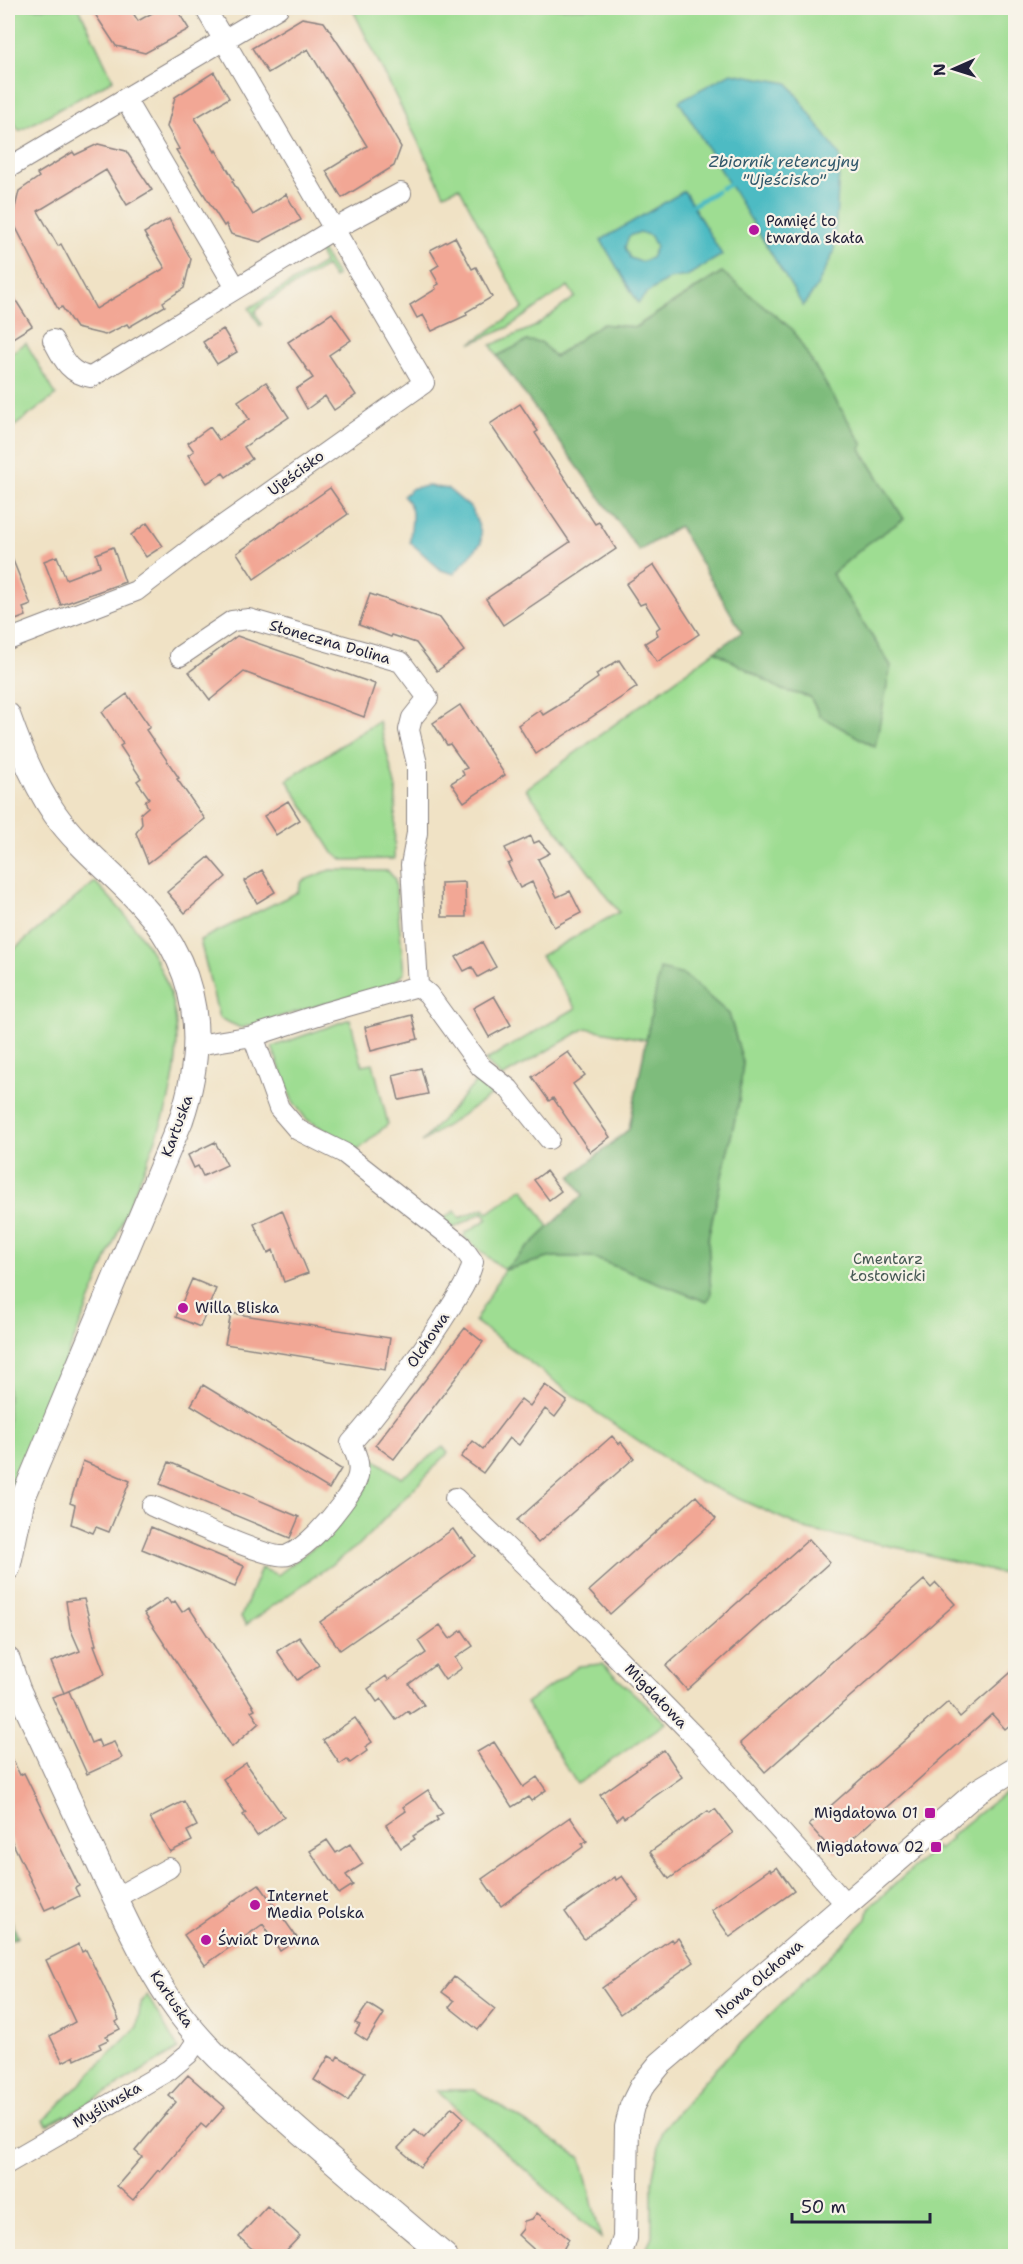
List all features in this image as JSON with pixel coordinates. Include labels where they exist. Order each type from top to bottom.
[{"type":"street","name":"Ujeścisko","points":[[8,640],[136,591],[214,532],[424,383],[205,8]]},
{"type":"street","points":[[8,168],[278,8]]},
{"type":"street","points":[[125,99],[236,288]]},
{"type":"street","points":[[53,340],[68,367],[79,376],[91,377],[334,229],[401,193]]},
{"type":"street","name":"Słoneczna Dolina","points":[[180,656],[232,621],[249,619],[401,662],[428,698],[412,718],[410,730],[417,764],[417,834],[411,865],[418,986]]},
{"type":"street","name":"Kartuska","points":[[8,715],[14,753],[55,815],[141,904],[159,925],[173,949],[185,974],[192,997],[197,1045],[192,1085],[181,1120],[23,1498],[8,1568]]},
{"type":"street","points":[[197,1045],[253,1036],[418,986],[428,994],[482,1067],[509,1089],[549,1139]]},
{"type":"street","name":"Olchowa","points":[[152,1506],[262,1552],[287,1556],[296,1550],[334,1514],[356,1486],[360,1467],[351,1443],[367,1425],[429,1339],[469,1278],[473,1262],[461,1245],[344,1153],[298,1130],[279,1108],[253,1036]]},
{"type":"street","name":"Migdałowa","points":[[455,1498],[553,1592],[688,1729],[846,1904]]},
{"type":"street","name":"Kartuska","points":[[8,1660],[18,1689],[115,1898],[163,1990],[199,2038],[227,2067],[445,2256]]},
{"type":"street","name":"Nowa Olchowa","points":[[619,2256],[625,2238],[627,2127],[632,2106],[642,2086],[660,2064],[978,1791],[1016,1768]]},
{"type":"street","points":[[115,1898],[170,1868]]},
{"type":"street","name":"Myśliwska","points":[[8,2162],[169,2070],[188,2054],[199,2038]]},
{"type":"green space","points":[[8,8],[79,8],[113,80],[19,131],[8,112]]},
{"type":"green space","name":"Cmentarz Łostowicki","points":[[352,8],[1015,8],[1015,1577],[910,1550],[808,1530],[697,1480],[593,1410],[475,1321],[504,1270],[464,1237],[465,1233],[488,1219],[483,1212],[454,1228],[442,1219],[455,1211],[460,1218],[484,1208],[488,1213],[523,1188],[549,1227],[505,1270],[552,1257],[591,1257],[703,1300],[711,1295],[708,1238],[739,1101],[743,1062],[729,1014],[661,970],[647,1040],[586,1028],[502,1077],[485,1061],[576,1008],[541,956],[619,912],[526,789],[715,651],[782,690],[810,697],[820,716],[891,666],[832,574],[867,544],[904,519],[860,448],[863,445],[722,272],[635,327],[601,324],[554,357],[527,341],[497,356],[491,345],[534,327],[575,297],[568,286],[507,328],[471,343],[523,308],[459,187],[444,194]]},
{"type":"green space","points":[[321,249],[337,276],[334,278],[326,266],[263,304],[255,312],[262,325],[260,326],[249,308],[324,263],[318,250]]},
{"type":"green space","points":[[722,272],[792,329],[863,445],[860,448],[904,519],[867,544],[832,574],[891,666],[875,747],[820,716],[810,697],[782,690],[715,651],[742,632],[679,526],[639,551],[497,356],[527,341],[541,342],[555,357],[601,324],[636,327]]},
{"type":"green space","points":[[26,343],[56,395],[8,431],[8,355]]},
{"type":"green space","points":[[379,721],[396,789],[394,859],[344,860],[333,853],[287,780]]},
{"type":"green space","points":[[330,870],[388,871],[395,879],[404,973],[392,984],[241,1028],[219,1018],[200,940],[298,892],[302,881]]},
{"type":"green space","points":[[95,882],[134,926],[164,977],[175,1016],[177,1041],[175,1066],[165,1114],[156,1138],[8,1501],[8,954]]},
{"type":"green space","points":[[660,969],[684,975],[729,1014],[743,1062],[739,1101],[708,1238],[711,1295],[707,1302],[591,1257],[552,1257],[504,1270],[583,1195],[571,1177],[629,1129]]},
{"type":"green space","points":[[350,1019],[362,1065],[373,1063],[388,1124],[358,1150],[306,1119],[292,1100],[272,1047]]},
{"type":"green space","points":[[478,1080],[496,1092],[422,1142]]},
{"type":"green space","points":[[443,1447],[448,1453],[359,1545],[246,1625],[241,1617],[261,1568],[278,1575],[330,1534],[365,1489],[369,1455],[401,1478]]},
{"type":"green space","points":[[602,1664],[666,1723],[577,1784],[526,1703],[579,1666]]},
{"type":"green space","points":[[1015,1787],[1015,2256],[643,2256],[652,2237],[652,2181],[662,2130],[713,2071],[867,1919],[869,1908],[936,1847],[938,1850],[990,1804]]},
{"type":"green space","points":[[8,1913],[18,1937],[8,1941]]},
{"type":"green space","points":[[147,1995],[178,2049],[66,2117],[65,2115],[47,2125],[44,2120],[137,2027],[141,2002]]},
{"type":"green space","points":[[436,2090],[475,2090],[581,2158],[601,2238]]},
{"type":"water","name":"Zbiornik retencyjny \"Ujeścisko\"","points":[[731,73],[788,83],[840,156],[834,252],[816,288],[803,306],[679,101]]},
{"type":"water","name":"Zbiornik retencyjny \"Ujeścisko\"","points":[[684,191],[722,255],[687,276],[669,279],[647,293],[638,303],[601,240]],"holes":[[[640,232],[651,236],[656,247],[651,258],[641,262],[630,258],[625,247],[629,236]]]},
{"type":"water","points":[[429,486],[448,489],[472,509],[481,532],[481,543],[454,574],[441,570],[410,542],[412,512],[408,501],[403,496],[413,488]]},
{"type":"building","points":[[91,8],[130,8],[138,21],[161,8],[176,8],[189,29],[145,53],[116,46]]},
{"type":"building","points":[[302,18],[324,22],[354,67],[401,147],[394,166],[342,198],[326,171],[367,146],[308,49],[268,73],[252,48]]},
{"type":"building","points":[[214,72],[229,98],[195,118],[234,180],[232,181],[253,215],[286,194],[301,220],[260,242],[231,234],[226,224],[224,226],[176,150],[179,149],[167,127],[175,97]]},
{"type":"building","points":[[98,144],[126,151],[152,190],[127,205],[106,170],[38,211],[58,246],[61,244],[96,309],[165,268],[144,233],[169,219],[191,259],[184,288],[163,302],[165,306],[129,327],[127,324],[105,335],[76,328],[62,307],[58,309],[12,220],[19,191],[39,177],[37,174],[73,152],[75,155]]},
{"type":"building","points":[[455,237],[472,269],[476,267],[492,297],[466,312],[467,315],[432,331],[423,315],[417,318],[410,305],[436,289],[435,286],[439,284],[431,270],[439,265],[430,250]]},
{"type":"building","points":[[8,288],[32,326],[8,341]]},
{"type":"building","points":[[332,313],[351,340],[329,355],[356,395],[334,410],[325,396],[307,409],[296,389],[313,378],[288,342]]},
{"type":"building","points":[[223,329],[237,352],[217,364],[203,342]]},
{"type":"building","points":[[266,382],[289,417],[244,447],[252,459],[226,477],[223,473],[207,483],[188,455],[194,451],[188,443],[210,427],[219,440],[249,419],[238,401]]},
{"type":"building","points":[[520,404],[538,431],[535,433],[595,524],[599,522],[616,549],[503,625],[486,599],[570,542],[490,424]]},
{"type":"building","points":[[330,488],[348,514],[254,579],[237,553]]},
{"type":"building","points":[[147,523],[163,546],[146,557],[131,535]]},
{"type":"building","points":[[113,547],[125,582],[61,605],[44,561],[57,556],[66,579],[100,566],[96,554]]},
{"type":"building","points":[[8,548],[31,605],[23,608],[26,616],[8,623]]},
{"type":"building","points":[[654,565],[699,634],[657,662],[645,643],[658,635],[656,630],[660,627],[645,603],[640,605],[626,584]]},
{"type":"building","points":[[370,594],[440,618],[464,651],[437,671],[416,643],[392,635],[391,637],[359,625]]},
{"type":"building","points":[[237,636],[375,684],[364,717],[244,672],[210,700],[189,672]]},
{"type":"building","points":[[619,660],[637,687],[536,754],[518,725],[540,710],[543,715],[556,707],[598,678],[596,674]]},
{"type":"building","points":[[127,694],[150,727],[146,730],[205,819],[148,863],[136,833],[142,824],[141,813],[148,807],[145,802],[149,798],[137,781],[141,778],[120,746],[123,744],[102,712]]},
{"type":"building","points":[[460,705],[505,775],[464,802],[451,783],[464,775],[462,770],[467,768],[450,744],[447,745],[433,723]]},
{"type":"building","points":[[288,801],[300,820],[276,835],[264,816]]},
{"type":"building","points":[[531,836],[534,843],[539,841],[550,853],[538,859],[557,897],[570,891],[581,913],[554,927],[532,882],[520,888],[508,864],[512,862],[505,848]]},
{"type":"building","points":[[209,857],[226,877],[185,913],[167,892]]},
{"type":"building","points":[[262,870],[275,892],[257,903],[244,881]]},
{"type":"building","points":[[465,882],[466,917],[442,917],[441,883]]},
{"type":"building","points":[[482,942],[496,967],[478,977],[472,967],[464,971],[456,957]]},
{"type":"building","points":[[494,996],[511,1025],[489,1037],[473,1008]]},
{"type":"building","points":[[412,1015],[418,1039],[371,1051],[365,1027]]},
{"type":"building","points":[[568,1052],[585,1075],[573,1084],[610,1137],[590,1152],[553,1098],[549,1101],[532,1077]]},
{"type":"building","points":[[421,1068],[428,1094],[399,1100],[393,1075]]},
{"type":"building","points":[[215,1142],[227,1165],[203,1176],[198,1166],[194,1168],[188,1155]]},
{"type":"building","points":[[546,1171],[561,1191],[549,1200],[534,1180]]},
{"type":"building","points":[[282,1210],[308,1273],[284,1282],[273,1250],[268,1253],[254,1224]]},
{"type":"building","points":[[192,1279],[216,1289],[200,1327],[176,1317]]},
{"type":"building","points":[[231,1313],[390,1338],[385,1370],[225,1344]]},
{"type":"building","points":[[465,1328],[483,1342],[394,1459],[375,1445]]},
{"type":"building","points":[[203,1385],[341,1469],[329,1489],[191,1405]]},
{"type":"building","points":[[545,1385],[567,1401],[555,1417],[545,1409],[519,1445],[509,1438],[483,1473],[461,1457],[473,1441],[483,1449],[521,1399],[530,1406]]},
{"type":"building","points":[[612,1436],[619,1444],[621,1442],[634,1458],[538,1543],[517,1520]]},
{"type":"building","points":[[83,1461],[130,1481],[109,1532],[96,1527],[93,1533],[71,1524],[75,1505],[70,1503]]},
{"type":"building","points":[[169,1462],[299,1517],[290,1538],[160,1484]]},
{"type":"building","points":[[696,1496],[716,1519],[610,1614],[589,1591]]},
{"type":"building","points":[[151,1527],[244,1566],[235,1587],[142,1549]]},
{"type":"building","points":[[453,1529],[475,1556],[340,1650],[320,1622]]},
{"type":"building","points":[[809,1539],[830,1562],[687,1690],[666,1666]]},
{"type":"building","points":[[924,1580],[931,1588],[936,1583],[955,1604],[765,1772],[740,1743]]},
{"type":"building","points":[[167,1598],[171,1604],[175,1601],[182,1612],[189,1607],[255,1709],[251,1711],[259,1723],[232,1747],[144,1613]]},
{"type":"building","points":[[84,1599],[96,1645],[94,1645],[105,1674],[64,1693],[51,1662],[80,1651],[70,1628],[66,1601]]},
{"type":"building","points":[[440,1625],[450,1639],[462,1630],[473,1646],[455,1658],[462,1668],[445,1680],[435,1665],[409,1684],[424,1705],[410,1714],[408,1711],[396,1720],[381,1699],[377,1702],[368,1689],[386,1676],[388,1680],[426,1653],[418,1641]]},
{"type":"building","points":[[299,1637],[319,1665],[297,1680],[277,1651]]},
{"type":"building","points":[[1016,1668],[1016,1720],[1005,1729],[992,1714],[835,1854],[809,1825],[948,1702],[960,1717]]},
{"type":"building","points":[[69,1691],[91,1743],[98,1740],[101,1747],[114,1742],[122,1758],[87,1774],[52,1697]]},
{"type":"building","points":[[355,1718],[372,1742],[365,1747],[367,1751],[350,1763],[347,1759],[340,1764],[323,1740]]},
{"type":"building","points":[[494,1742],[523,1787],[537,1777],[546,1790],[531,1801],[528,1797],[512,1807],[477,1752]]},
{"type":"building","points":[[8,1750],[20,1775],[24,1773],[79,1886],[75,1888],[79,1896],[55,1908],[54,1906],[45,1910],[8,1833]]},
{"type":"building","points":[[664,1750],[682,1777],[624,1818],[622,1815],[617,1820],[600,1795]]},
{"type":"building","points":[[246,1763],[284,1817],[257,1836],[243,1815],[246,1813],[223,1779]]},
{"type":"building","points":[[428,1790],[443,1813],[436,1817],[438,1820],[413,1836],[415,1839],[401,1848],[386,1825],[406,1811],[403,1807]]},
{"type":"building","points":[[184,1801],[197,1826],[187,1831],[192,1841],[170,1852],[150,1818]]},
{"type":"building","points":[[715,1809],[733,1833],[669,1879],[650,1852],[708,1811],[710,1813]]},
{"type":"building","points":[[570,1817],[587,1841],[582,1844],[583,1847],[501,1906],[482,1879]]},
{"type":"building","points":[[327,1840],[336,1853],[350,1844],[363,1864],[346,1875],[353,1885],[339,1894],[310,1851]]},
{"type":"building","points":[[777,1867],[794,1891],[730,1937],[711,1910],[770,1869],[771,1871]]},
{"type":"building","points":[[622,1876],[639,1900],[584,1939],[565,1912],[615,1877],[616,1880]]},
{"type":"building","points":[[259,1884],[298,1939],[280,1951],[263,1924],[205,1965],[184,1935]]},
{"type":"building","points":[[678,1938],[694,1962],[620,2014],[602,1988],[671,1939],[673,1942]]},
{"type":"building","points":[[79,1944],[82,1952],[86,1950],[104,1987],[119,2020],[116,2022],[120,2029],[106,2036],[108,2040],[99,2044],[101,2048],[75,2060],[74,2056],[63,2062],[50,2036],[75,2022],[46,1960]]},
{"type":"building","points":[[454,1977],[495,2009],[478,2030],[449,2007],[454,2001],[442,1992]]},
{"type":"building","points":[[368,2004],[384,2014],[367,2041],[355,2033],[360,2025],[355,2023]]},
{"type":"building","points":[[329,2056],[336,2060],[338,2056],[365,2072],[348,2101],[314,2080]]},
{"type":"building","points":[[188,2075],[225,2107],[206,2128],[201,2124],[133,2200],[117,2186],[142,2157],[135,2151],[176,2102],[169,2096]]},
{"type":"building","points":[[452,2107],[464,2118],[420,2167],[398,2148],[415,2130],[424,2138]]},
{"type":"building","points":[[267,2206],[300,2236],[281,2256],[260,2256],[239,2237]]},
{"type":"building","points":[[537,2213],[569,2239],[564,2248],[564,2254],[541,2256],[518,2235],[523,2229],[524,2221],[532,2219]]},
{"type":"waterway","points":[[722,188],[730,184]]},
{"type":"waterway","points":[[693,205],[717,191]]},
{"type":"place","name":"Pamięć to twarda skała","points":[[754,230]]},
{"type":"place","name":"Willa Bliska","points":[[183,1308]]},
{"type":"place","name":"Migdałowa 01","points":[[930,1813]]},
{"type":"place","name":"Migdałowa 02","points":[[936,1847]]},
{"type":"place","name":"Internet Media Polska","points":[[255,1905]]},
{"type":"place","name":"Świat Drewna","points":[[206,1940]]}]
